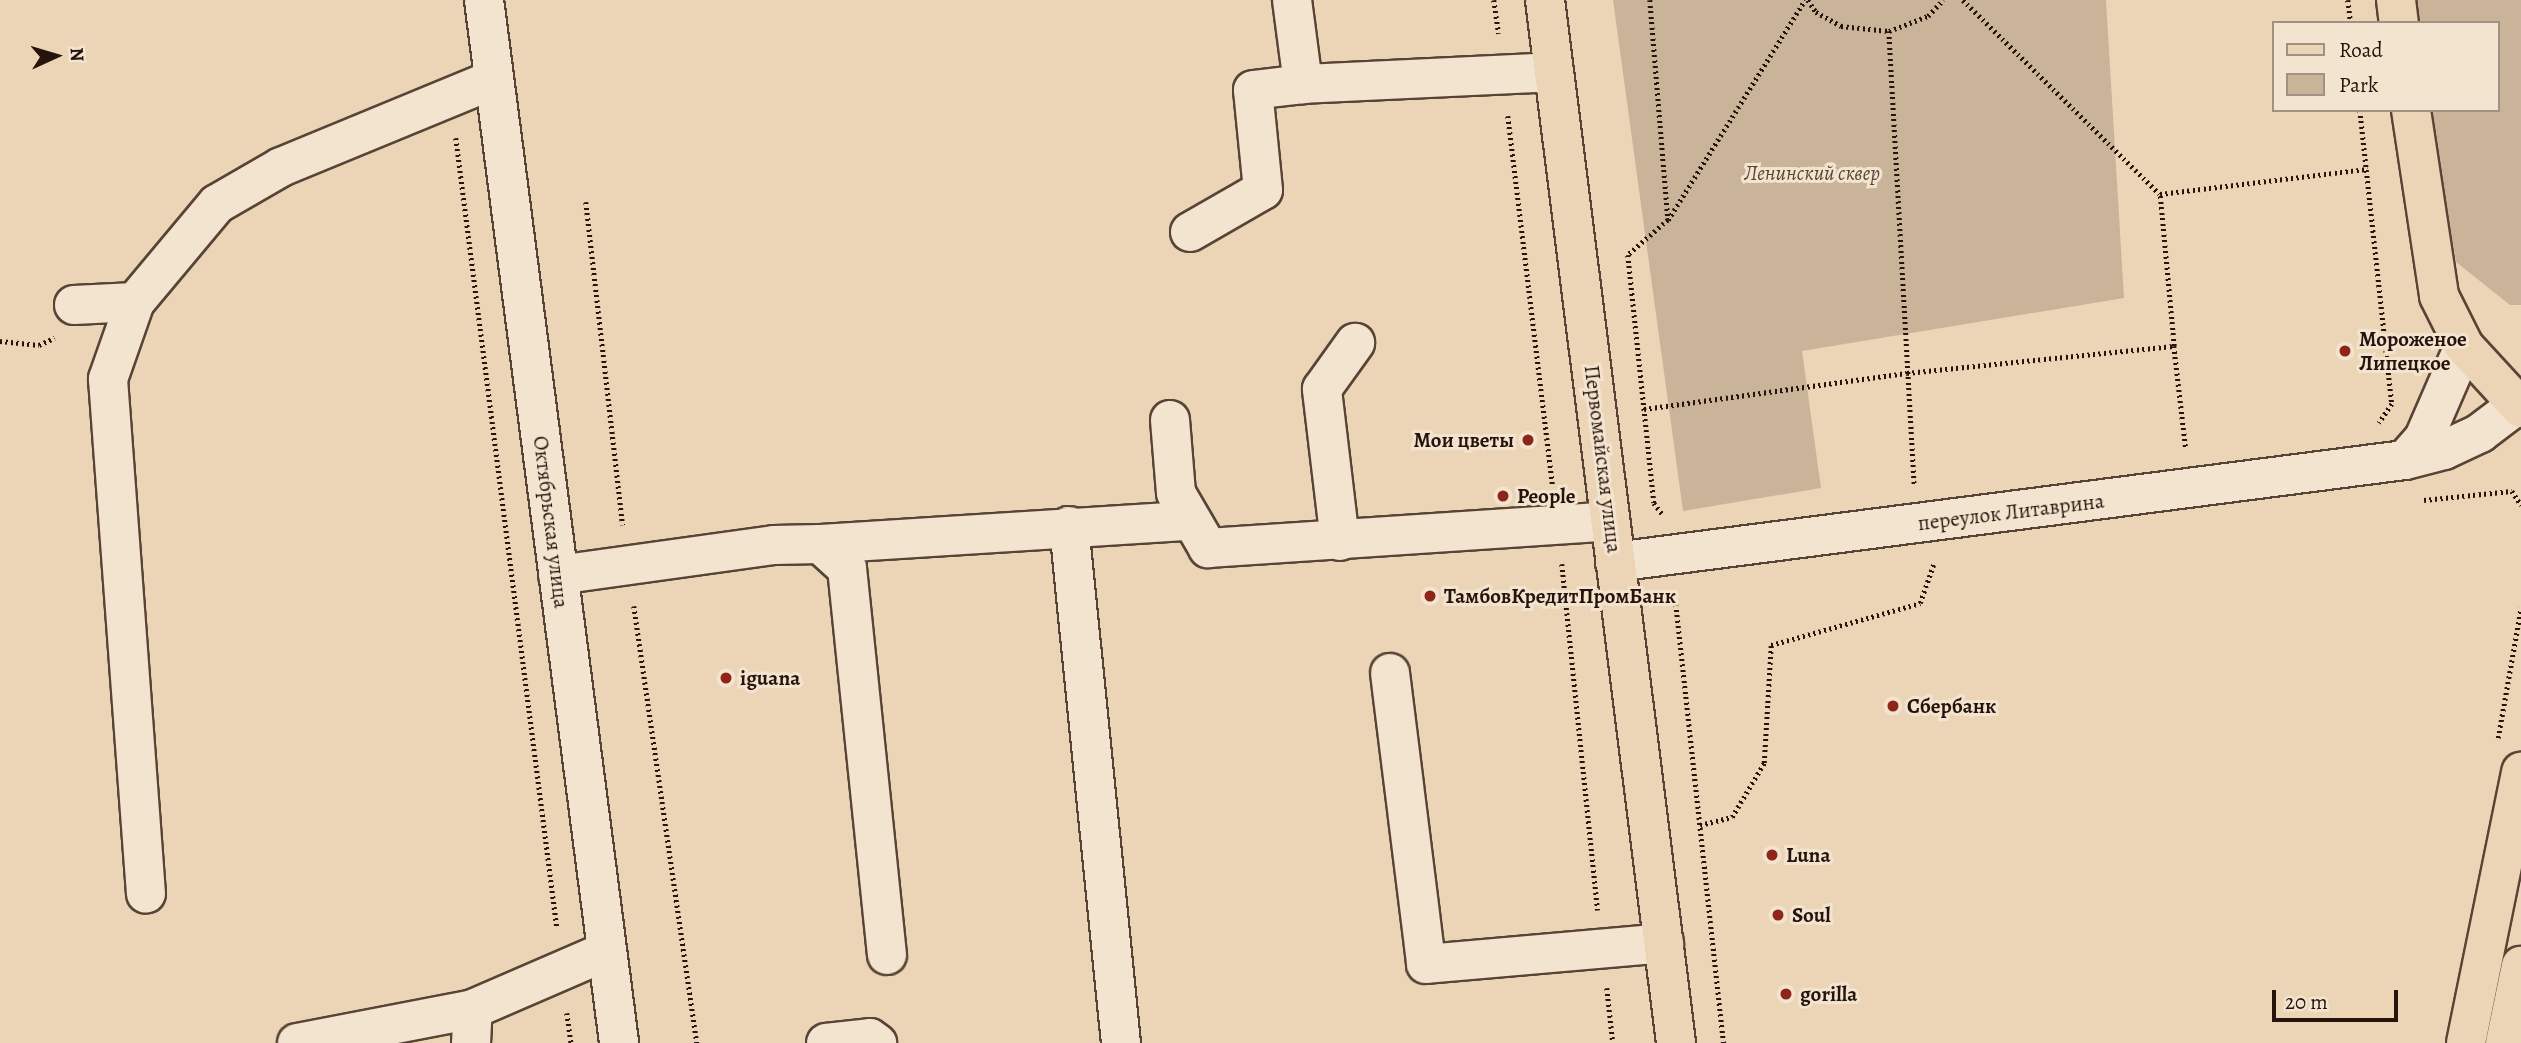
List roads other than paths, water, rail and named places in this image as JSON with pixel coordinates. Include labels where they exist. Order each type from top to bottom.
[{"type":"main road","name":"Первомайская улица","points":[[1545,0],[1676,1043]]},
{"type":"main road","points":[[2396,0],[2399,21]]},
{"type":"main road","points":[[2411,112],[2433,271],[2447,318],[2471,355],[2520,397]]},
{"type":"main road","points":[[2466,1043],[2521,772]]},
{"type":"main road","points":[[2505,1043],[2521,966]]},
{"type":"street","name":"Октябрьская улица","points":[[484,0],[619,1043]]},
{"type":"street","points":[[1292,0],[1303,84]]},
{"type":"street","points":[[1190,233],[1263,190],[1253,90],[1303,84],[1554,72]]},
{"type":"street","points":[[146,894],[108,379],[135,302],[217,204],[281,167],[451,94],[494,79]]},
{"type":"street","points":[[74,305],[135,302]]},
{"type":"street","points":[[1340,541],[1322,389],[1355,343]]},
{"type":"street","points":[[2405,460],[2424,438],[2471,355]]},
{"type":"street","name":"переулок Литаврина","points":[[1615,562],[2405,460],[2459,443],[2520,397]]},
{"type":"street","points":[[1170,420],[1176,494],[1189,521],[1208,548],[1610,521]]},
{"type":"street","points":[[558,576],[820,544],[1069,526],[1189,521]]},
{"type":"street","points":[[1069,526],[1121,1043]]},
{"type":"street","points":[[820,544],[846,568],[850,591],[887,955]]},
{"type":"street","points":[[1390,673],[1426,964],[1664,943]]},
{"type":"street","points":[[297,1043],[472,1026],[562,970],[607,951]]},
{"type":"street","points":[[826,1043],[870,1038],[877,1043]]},
{"type":"place","name":"Мороженое Липецкое","points":[[2345,351]]},
{"type":"place","name":"Мои цветы","points":[[1528,440]]},
{"type":"place","name":"People","points":[[1503,496]]},
{"type":"place","name":"ТамбовКредитПромБанк","points":[[1430,596]]},
{"type":"place","name":"iguana","points":[[726,678]]},
{"type":"place","name":"Сбербанк","points":[[1893,706]]},
{"type":"place","name":"Luna","points":[[1772,855]]},
{"type":"place","name":"Soul","points":[[1778,915]]},
{"type":"place","name":"gorilla","points":[[1786,994]]},
{"type":"park label","name":"Ленинский сквер","points":[[1812,173]]}]
